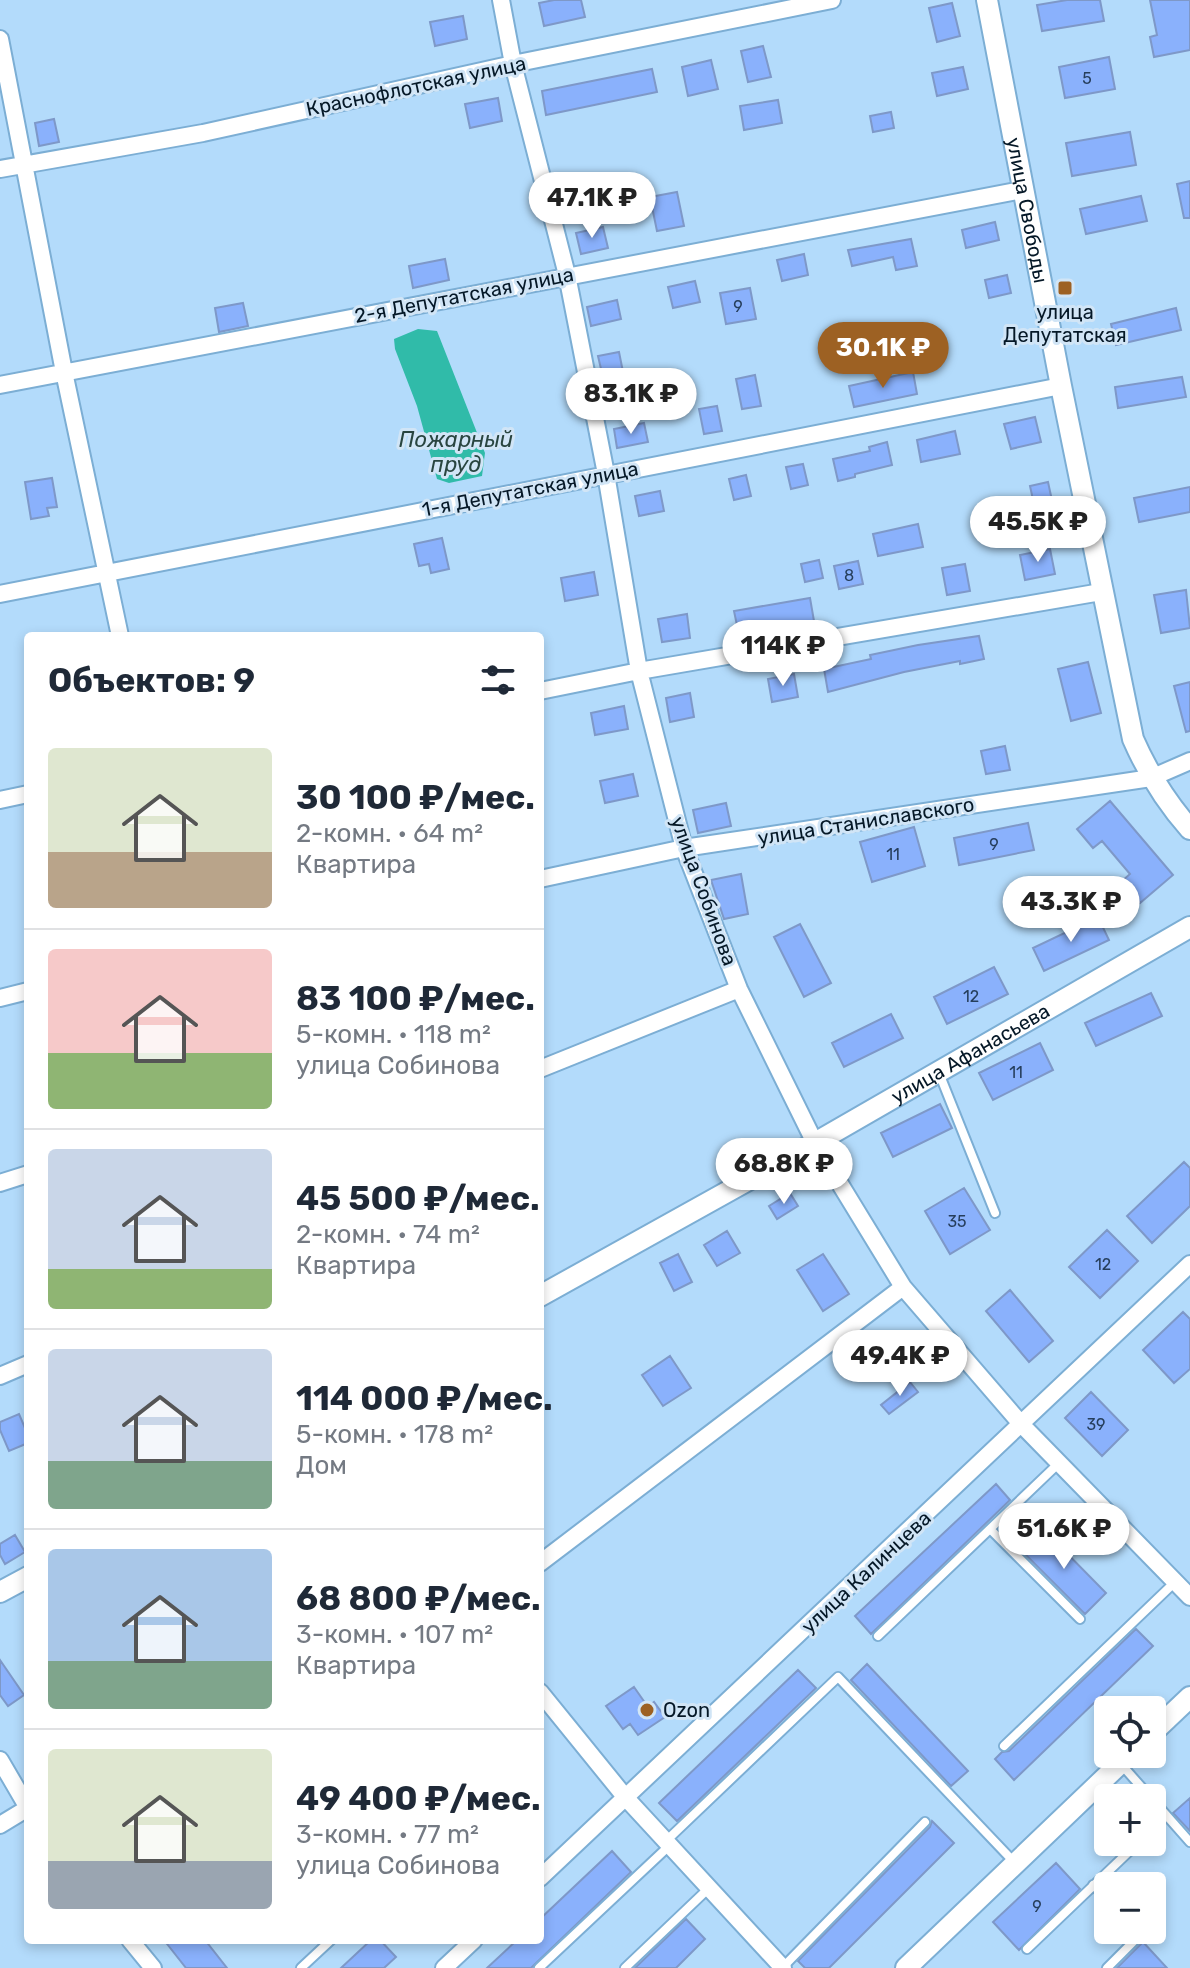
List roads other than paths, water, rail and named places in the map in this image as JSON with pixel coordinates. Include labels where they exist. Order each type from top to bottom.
[{"type":"street","name":"улица Собинова","points":[[501,0],[513,64],[567,275],[606,474],[639,671],[684,848],[739,989],[815,1143],[903,1287],[1022,1425],[1190,1597]]},
{"type":"street","name":"Краснофлотская улица","points":[[0,169],[203,133],[513,64],[832,0]]},
{"type":"street","name":"улица Свободы","points":[[987,0],[1101,592],[1133,739],[1151,778],[1190,829]]},
{"type":"street","points":[[0,39],[64,372],[119,632]]},
{"type":"street","name":"2-я Депутатская улица","points":[[0,385],[1022,190]]},
{"type":"street","name":"1-я Депутатская улица","points":[[0,594],[1061,386]]},
{"type":"street","points":[[544,690],[639,671],[1101,592]]},
{"type":"street","name":"улица Станиславского","points":[[544,878],[684,848],[1151,778],[1190,761]]},
{"type":"street","points":[[0,800],[24,795]]},
{"type":"street","name":"улица Афанасьева","points":[[544,1294],[815,1143],[1190,927]]},
{"type":"street","points":[[544,1067],[739,989]]},
{"type":"street","points":[[0,998],[24,992]]},
{"type":"street","points":[[0,1183],[24,1175]]},
{"type":"street","name":"улица Калинцева","points":[[544,1874],[1190,1264]]},
{"type":"street","points":[[544,1560],[903,1287]]},
{"type":"street","points":[[0,1376],[24,1366]]},
{"type":"street","points":[[0,1592],[24,1579]]},
{"type":"street","points":[[1166,1721],[1188,1702]]},
{"type":"street","points":[[545,1712],[783,1968]]},
{"type":"street","points":[[0,1760],[24,1801]]},
{"type":"street","points":[[906,1968],[1116,1768]]},
{"type":"street","points":[[0,1825],[24,1810]]},
{"type":"street","points":[[133,1944],[147,1966]]},
{"type":"street","points":[[444,1968],[470,1944]]},
{"type":"lane","points":[[938,1072],[995,1213]]},
{"type":"lane","points":[[878,1636],[1059,1463]]},
{"type":"lane","points":[[990,1529],[1080,1619]]},
{"type":"lane","points":[[1004,1746],[1175,1582]]},
{"type":"lane","points":[[539,1968],[838,1677],[1015,1864]]},
{"type":"lane","points":[[1166,1816],[1190,1842]]},
{"type":"lane","points":[[783,1968],[925,1822]]},
{"type":"lane","points":[[1027,1949],[1124,1856]]},
{"type":"lane","points":[[625,1968],[709,1888]]},
{"type":"lane","points":[[301,1968],[327,1944]]},
{"type":"lane","points":[[1107,1968],[1131,1944]]},
{"type":"water","name":"Пожарный пруд","points":[[418,329],[437,331],[485,453],[482,476],[449,483],[437,479],[417,406],[395,349],[394,339]]},
{"type":"place","name":"улица Депутатская","points":[[1065,288]]},
{"type":"place","name":"Ozon","points":[[647,1710]]}]
